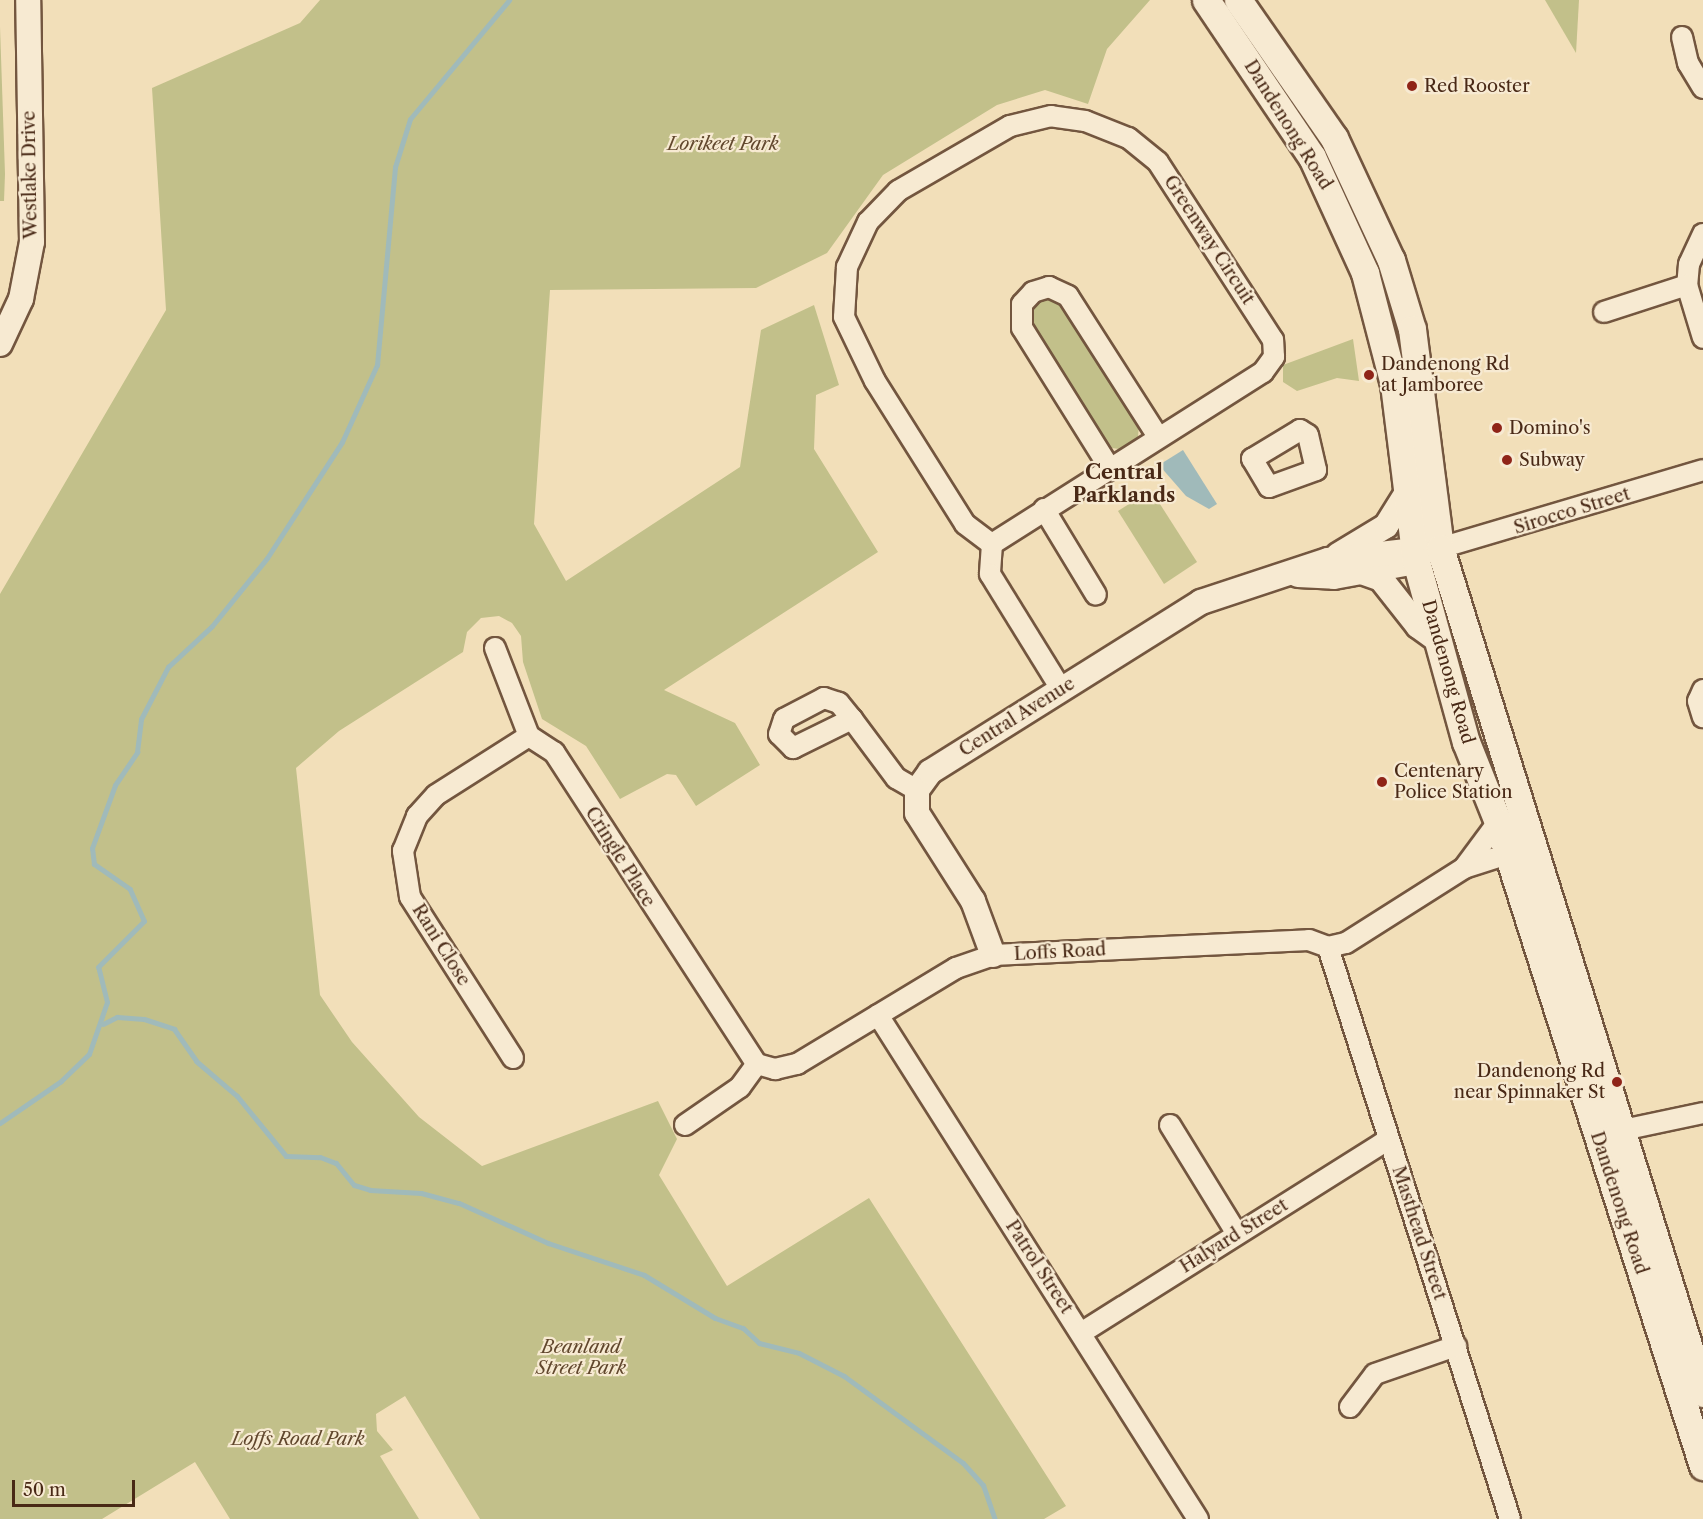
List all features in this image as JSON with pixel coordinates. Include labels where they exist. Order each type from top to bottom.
[{"type":"main road","name":"Dandenong Road","points":[[1206,0],[1312,157],[1353,240],[1394,384],[1407,494],[1424,553],[1528,836],[1703,1466]]},
{"type":"main road","name":"Dandenong Road","points":[[1238,0],[1334,138],[1391,260],[1412,329],[1424,553],[1440,642],[1466,742],[1498,822],[1703,1393]]},
{"type":"street","name":"Westlake Drive","points":[[0,344],[21,299],[32,242],[28,0]]},
{"type":"street","points":[[1682,37],[1688,63],[1703,88]]},
{"type":"street","name":"Greenway Circuit","points":[[1051,116],[1085,121],[1128,138],[1158,162],[1273,340],[1274,357],[1263,372],[1158,437],[992,544],[964,524],[875,381],[844,317],[847,267],[868,222],[898,191],[1010,126],[1051,116]]},
{"type":"street","points":[[1703,234],[1689,264],[1687,285],[1703,338]]},
{"type":"street","points":[[1604,312],[1687,285]]},
{"type":"street","points":[[1109,467],[1022,328],[1022,304],[1033,292],[1049,287],[1068,296],[1158,437]]},
{"type":"street","name":"Sirocco Street","points":[[1424,553],[1703,470]]},
{"type":"street","name":"Central Avenue","points":[[917,790],[930,772],[1201,602],[1328,560],[1386,526],[1407,494]]},
{"type":"street","points":[[1044,509],[1101,601]]},
{"type":"street","points":[[992,544],[990,574],[1061,689]]},
{"type":"street","name":"Central Avenue","points":[[1328,560],[1424,553]]},
{"type":"street","name":"Central Avenue","points":[[1289,574],[1364,573],[1424,553]]},
{"type":"street","points":[[1364,573],[1381,579],[1418,626],[1440,642]]},
{"type":"street","points":[[495,648],[529,736]]},
{"type":"street","points":[[1703,690],[1698,701],[1703,717]]},
{"type":"street","points":[[852,719],[896,778],[917,790],[917,813],[973,900],[993,955]]},
{"type":"street","name":"Rani Close","points":[[513,1058],[410,897],[403,850],[417,816],[436,795],[529,736]]},
{"type":"street","name":"Cringle Place","points":[[529,736],[554,752],[757,1064]]},
{"type":"street","points":[[1464,868],[1498,822]]},
{"type":"street","points":[[1328,947],[1346,944],[1464,868],[1508,854],[1528,836]]},
{"type":"street","name":"Loffs Road","points":[[757,1064],[775,1069],[797,1064],[956,968],[993,955],[1310,940],[1328,947]]},
{"type":"street","name":"Masthead Street","points":[[1328,947],[1509,1519]]},
{"type":"street","name":"Patrol Street","points":[[878,1015],[1198,1519]]},
{"type":"street","points":[[685,1125],[740,1087],[757,1064]]},
{"type":"street","points":[[1609,1133],[1703,1113]]},
{"type":"street","points":[[1170,1125],[1237,1234]]},
{"type":"street","name":"Halyard Street","points":[[1081,1333],[1388,1140]]},
{"type":"street","points":[[1350,1407],[1375,1374],[1456,1346]]},
{"type":"green space","points":[[320,0],[1150,0],[1107,49],[1088,104],[1045,90],[997,105],[883,175],[827,253],[756,288],[550,290],[534,524],[566,581],[740,467],[761,330],[814,305],[839,385],[816,395],[814,449],[878,552],[664,690],[735,723],[760,765],[696,806],[676,775],[667,774],[620,799],[586,746],[542,719],[523,662],[521,636],[512,623],[499,616],[481,618],[467,632],[463,652],[339,731],[296,768],[320,995],[352,1042],[419,1117],[482,1166],[658,1101],[677,1139],[659,1175],[727,1286],[869,1198],[1066,1506],[1044,1519],[480,1519],[405,1396],[376,1414],[377,1431],[393,1450],[380,1456],[419,1519],[230,1519],[195,1462],[102,1519],[0,1519],[0,594],[166,310],[152,88],[300,23]]},
{"type":"green space","points":[[1545,0],[1579,0],[1576,53]]},
{"type":"green space","points":[[0,27],[5,174],[4,201],[0,201]]},
{"type":"green space","points":[[1050,296],[1063,303],[1139,423],[1138,438],[1126,450],[1105,447],[1028,325],[1033,303]]},
{"type":"green space","points":[[1353,339],[1359,381],[1337,378],[1297,391],[1283,382],[1283,365]]},
{"type":"green space","points":[[1151,490],[1197,562],[1164,584],[1118,511]]},
{"type":"water","points":[[1183,450],[1217,504],[1209,509],[1186,496],[1159,465]]},
{"type":"waterway","points":[[0,1123],[61,1081],[89,1054],[107,1002],[98,967],[144,921],[130,889],[94,864],[92,848],[115,785],[137,752],[141,719],[168,667],[212,626],[267,558],[342,442],[377,365],[395,167],[410,119],[509,0]]},
{"type":"waterway","points":[[103,1024],[117,1017],[144,1019],[174,1029],[196,1061],[237,1096],[286,1156],[320,1157],[336,1163],[354,1185],[370,1190],[421,1193],[459,1203],[548,1243],[644,1275],[715,1318],[743,1328],[759,1343],[799,1353],[844,1376],[963,1463],[983,1485],[995,1519]]},
{"type":"place","name":"Red Rooster","points":[[1412,86]]},
{"type":"place","name":"Dandenong Rd at Jamboree","points":[[1369,375]]},
{"type":"place","name":"Domino's","points":[[1497,428]]},
{"type":"place","name":"Subway","points":[[1507,460]]},
{"type":"place","name":"Centenary Police Station","points":[[1382,782]]},
{"type":"place","name":"Dandenong Rd near Spinnaker St","points":[[1617,1082]]},
{"type":"district","name":"Central Parklands","points":[[1124,484]]},
{"type":"park label","name":"Lorikeet Park","points":[[723,144]]},
{"type":"park label","name":"Beanland Street Park","points":[[581,1358]]},
{"type":"park label","name":"Loffs Road Park","points":[[298,1439]]}]
